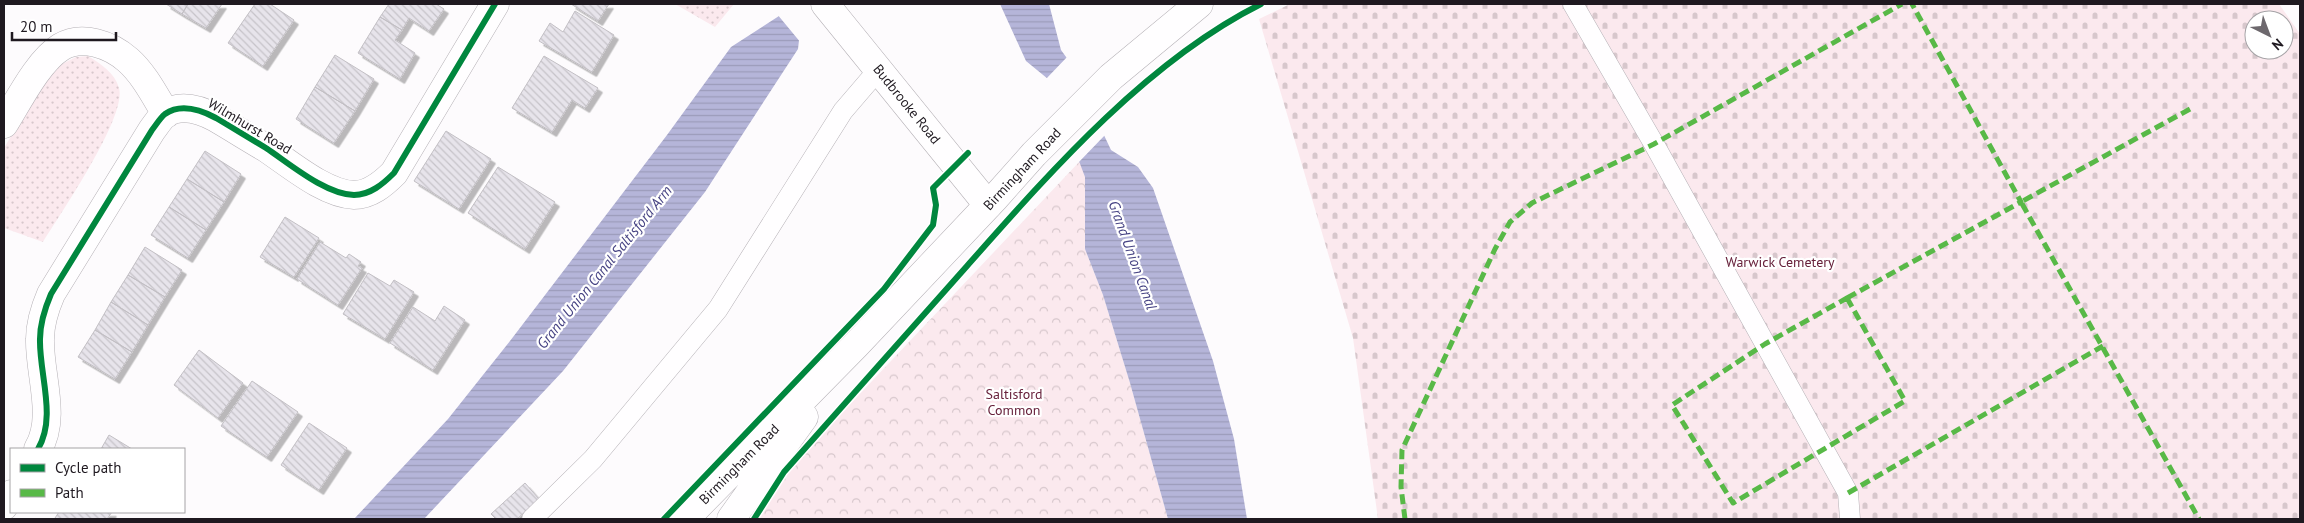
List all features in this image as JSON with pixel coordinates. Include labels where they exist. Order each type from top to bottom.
[{"type":"street","name":"Wilmhurst Road","points":[[166,114],[183,109],[199,109],[334,190],[354,195],[364,194],[385,182],[394,173],[411,147],[442,89],[496,4]]},
{"type":"street","name":"Budbrooke Road","points":[[825,4],[988,206]]},
{"type":"street","name":"Birmingham Road","points":[[685,519],[856,345],[988,206],[1034,154],[1137,53],[1199,4]]},
{"type":"street","points":[[4,124],[50,56],[61,47],[83,40],[108,47],[129,60],[166,114],[152,130],[51,294],[43,316],[40,337],[47,413],[45,429],[38,448]]},
{"type":"street","name":"Birmingham Road","points":[[731,519],[856,345]]},
{"type":"lane","points":[[1573,4],[1664,161],[1848,493],[1850,519]]},
{"type":"lane","points":[[532,519],[593,459],[718,309],[843,112],[879,69]]},
{"type":"green space","points":[[675,4],[734,4],[715,27]]},
{"type":"green space","name":"Warwick Cemetery","points":[[1290,4],[2279,4],[2283,10],[2244,10],[2244,60],[2294,60],[2294,25],[2300,34],[2300,519],[1378,519],[1353,338],[1259,19]]},
{"type":"green space","points":[[88,56],[111,73],[119,88],[119,102],[103,142],[77,189],[43,242],[4,228],[4,148],[46,78],[60,65],[76,57]]},
{"type":"green space","name":"Saltisford Common","points":[[1080,161],[1085,177],[1085,249],[1103,295],[1168,519],[755,519],[787,471]]},
{"type":"water","name":"Grand Union Canal Saltisford Arm","points":[[789,4],[801,23],[798,49],[705,192],[563,371],[424,519],[354,519],[448,419],[667,135],[731,47],[779,16]]},
{"type":"water","name":"Grand Union Canal","points":[[1000,4],[1049,4],[1061,50],[1069,61],[1111,150],[1138,167],[1153,188],[1213,361],[1234,439],[1247,519],[1168,519],[1103,295],[1085,249],[1085,177],[1048,79],[1026,61]]},
{"type":"pier","points":[[786,4],[824,4],[804,24],[801,43],[777,14]]},
{"type":"pier","points":[[1068,56],[1106,134],[1078,163],[1045,80]]},
{"type":"building","points":[[166,4],[188,4],[182,14]]},
{"type":"building","points":[[188,4],[222,4],[206,28],[182,14]]},
{"type":"building","points":[[255,4],[270,4],[294,20],[263,66],[228,43]]},
{"type":"building","points":[[389,4],[436,4],[444,9],[429,31],[409,18],[402,30],[380,17]]},
{"type":"building","points":[[571,4],[609,4],[598,21]]},
{"type":"building","points":[[575,11],[614,35],[592,72],[539,41],[550,23],[563,32]]},
{"type":"building","points":[[380,17],[402,30],[395,40],[415,53],[400,79],[358,53]]},
{"type":"building","points":[[335,55],[374,79],[355,111],[315,87]]},
{"type":"building","points":[[544,56],[598,88],[585,108],[572,100],[552,132],[512,108]]},
{"type":"building","points":[[315,87],[355,111],[334,143],[296,119]]},
{"type":"building","points":[[446,131],[491,159],[459,209],[414,181]]},
{"type":"building","points":[[205,151],[241,174],[224,202],[187,179]]},
{"type":"building","points":[[498,167],[555,202],[525,249],[468,213]]},
{"type":"building","points":[[187,179],[224,202],[206,230],[169,207]]},
{"type":"building","points":[[169,207],[206,230],[188,258],[151,235]]},
{"type":"building","points":[[285,217],[319,238],[294,277],[260,257]]},
{"type":"building","points":[[320,242],[346,258],[349,254],[361,262],[358,266],[362,268],[338,305],[297,279]]},
{"type":"building","points":[[145,247],[182,270],[165,297],[128,275]]},
{"type":"building","points":[[368,273],[390,286],[394,280],[414,292],[385,339],[343,314]]},
{"type":"building","points":[[128,275],[165,297],[148,325],[111,302]]},
{"type":"building","points":[[111,302],[148,325],[132,352],[95,330]]},
{"type":"building","points":[[444,306],[465,320],[433,370],[390,343],[413,307],[435,321]]},
{"type":"building","points":[[95,330],[132,352],[115,379],[78,357]]},
{"type":"building","points":[[199,350],[243,383],[218,418],[174,385]]},
{"type":"building","points":[[252,381],[298,412],[267,457],[221,426]]},
{"type":"building","points":[[309,423],[347,448],[319,490],[281,465]]},
{"type":"building","points":[[109,435],[130,448],[102,448]]},
{"type":"building","points":[[525,483],[539,499],[517,519],[496,519],[491,514]]},
{"type":"building","points":[[58,513],[111,513],[107,519],[55,518]]},
{"type":"marked path","points":[[1405,519],[1401,487],[1402,450],[1495,249],[1510,222],[1532,203],[1654,144],[1902,4]]},
{"type":"marked path","points":[[1847,298],[2021,202],[1912,4]]},
{"type":"marked path","points":[[2190,109],[2021,202],[2199,519]]},
{"type":"marked path","points":[[1847,298],[1905,401],[1733,503],[1672,405],[1765,344],[1847,298]]},
{"type":"marked path","points":[[1848,493],[2103,346]]},
{"type":"cycle path","points":[[38,448],[44,437],[47,409],[40,352],[40,333],[51,294],[152,130],[165,114],[184,108],[204,112],[266,148],[320,184],[343,193],[360,195],[381,185],[394,173],[495,4]]},
{"type":"cycle path","points":[[754,519],[784,472],[1067,156],[1140,87],[1179,56],[1219,28],[1261,4]]},
{"type":"cycle path","points":[[664,519],[884,289],[933,225],[936,205],[933,188],[968,153]]}]
